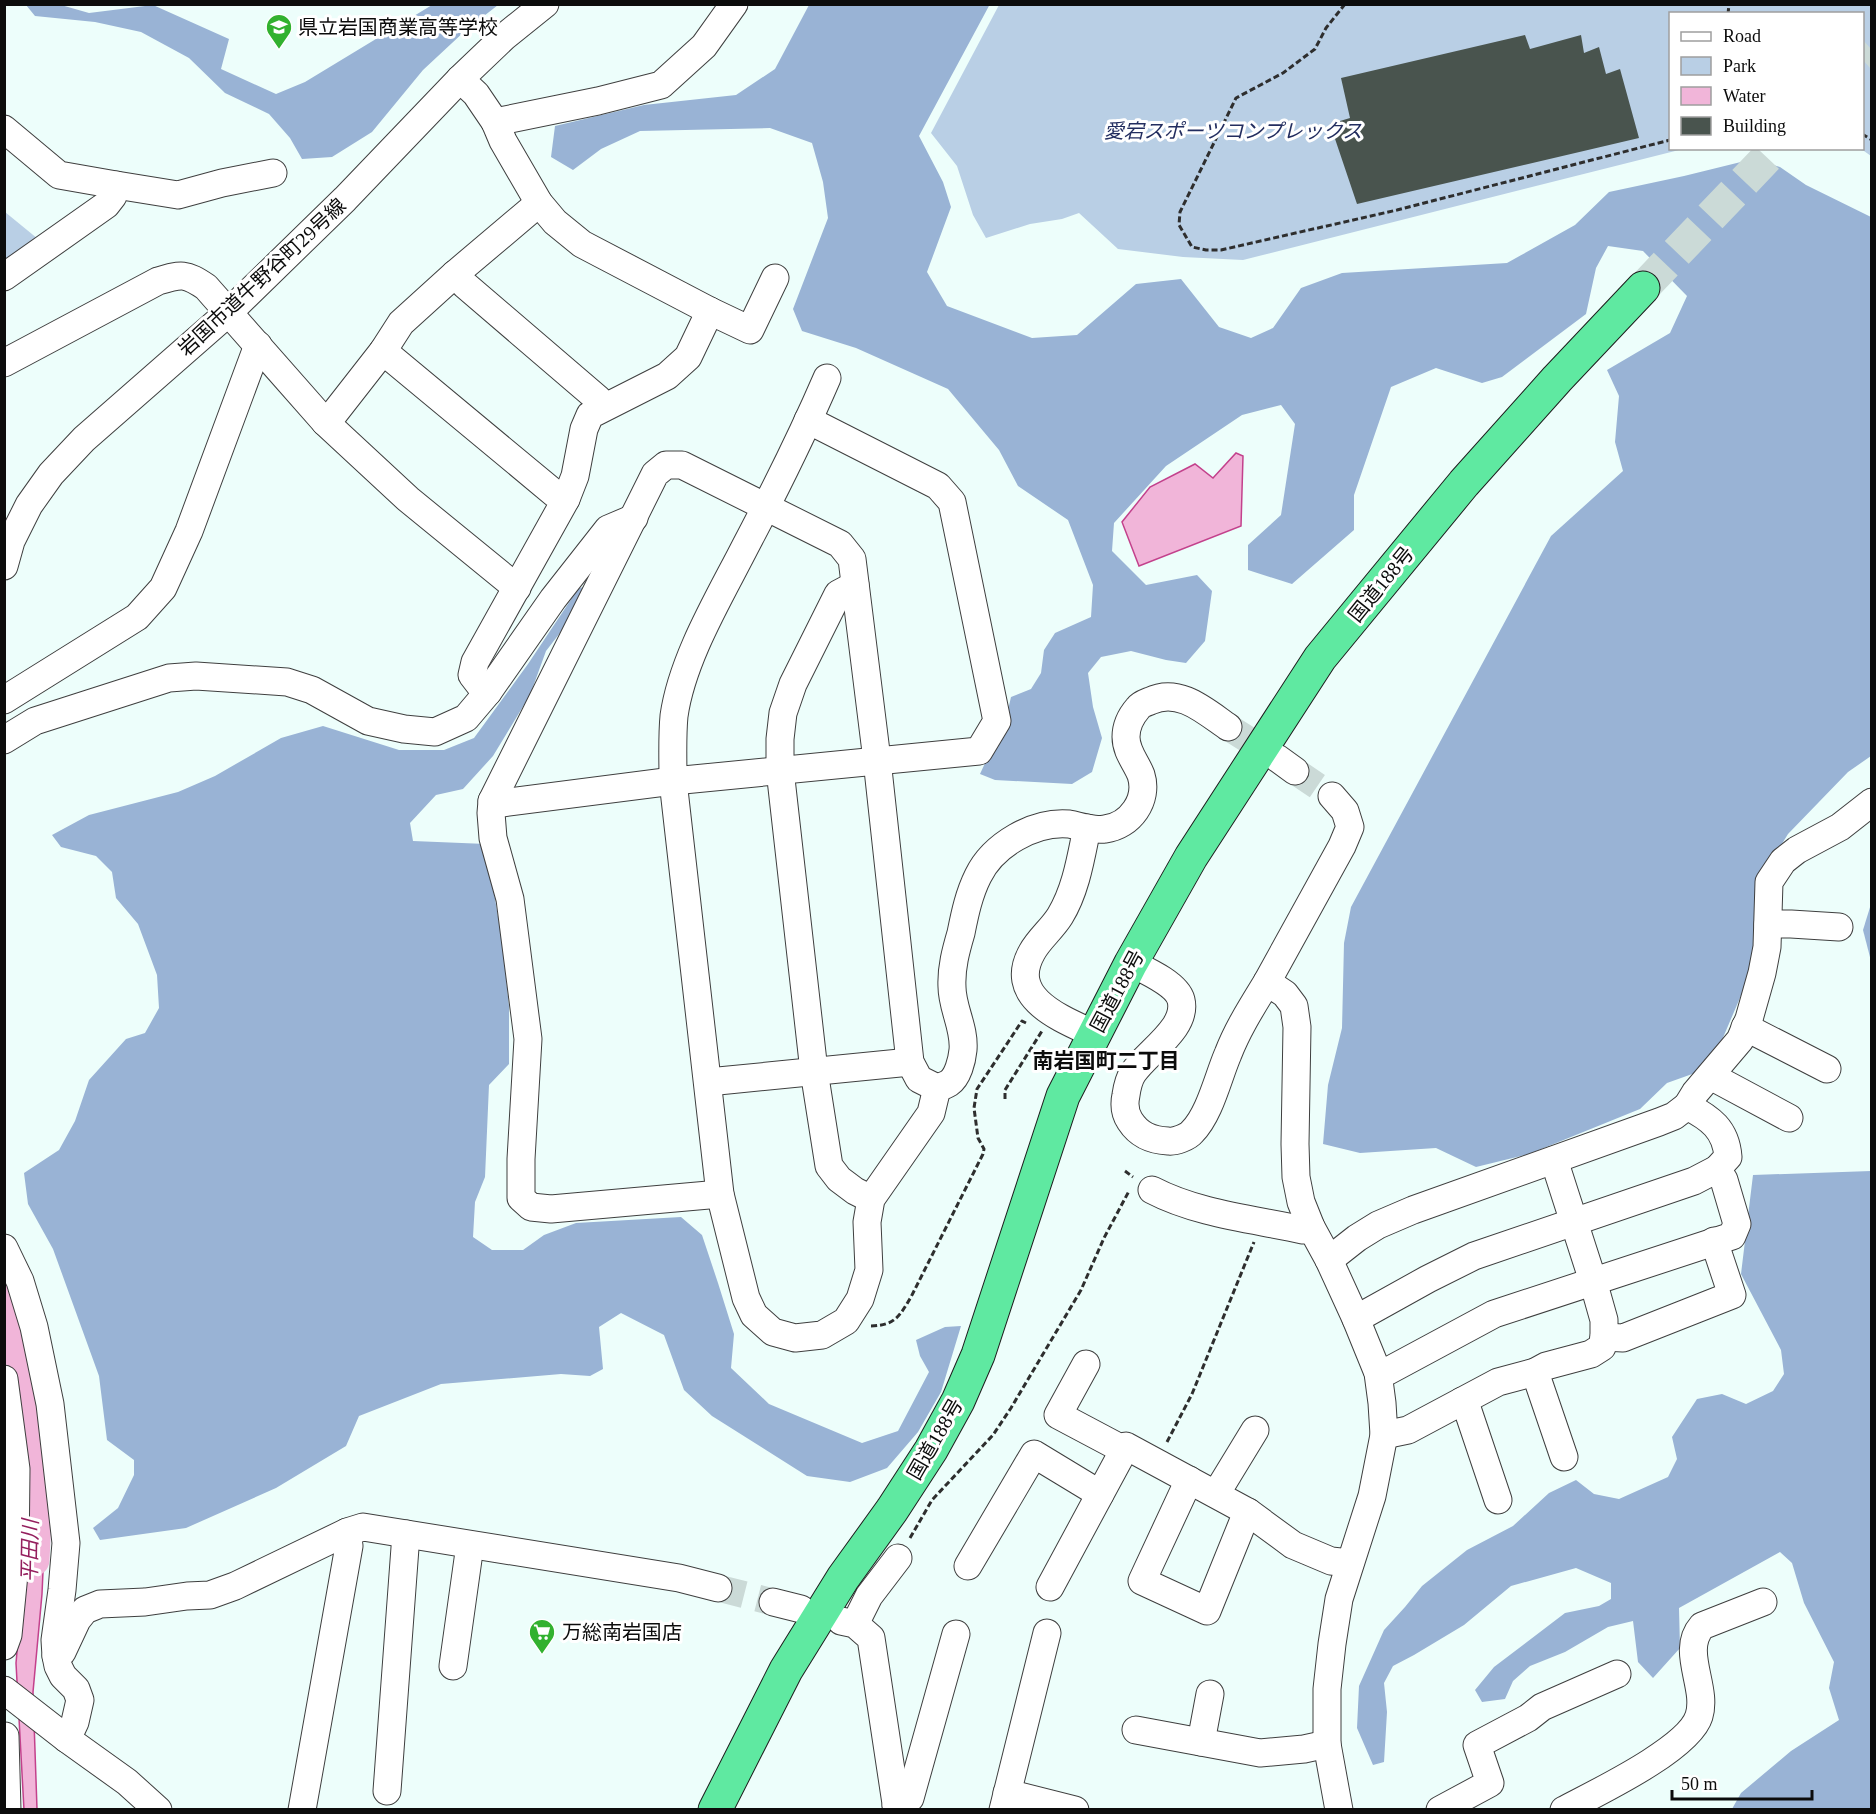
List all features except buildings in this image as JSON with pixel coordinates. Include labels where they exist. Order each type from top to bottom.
[{"type":"highway","name":"国道188号","points":[[715,1809],[786,1670],[843,1578],[892,1510],[931,1450],[958,1401],[978,1355],[1063,1096],[1131,963],[1191,857],[1320,658],[1464,483],[1557,379],[1643,288]]},
{"type":"street","name":"岩国市道牛野谷町29号線","points":[[4,566],[11,541],[29,505],[51,474],[84,439],[229,312],[345,199],[460,79],[504,37],[545,4]]},
{"type":"street","points":[[495,122],[598,101],[661,85],[704,46],[734,4]]},
{"type":"street","points":[[460,79],[476,94],[495,122],[503,141],[539,203],[555,222],[582,244],[750,330],[775,278]]},
{"type":"street","points":[[4,129],[59,175],[116,185],[178,195],[273,173]]},
{"type":"street","points":[[4,277],[106,206],[113,196],[116,185]]},
{"type":"street","points":[[325,422],[383,351],[401,323],[539,203]]},
{"type":"street","points":[[455,274],[598,399],[603,407]]},
{"type":"street","points":[[4,363],[158,281],[178,275],[194,279],[206,287],[229,312],[325,422],[408,499],[517,588]]},
{"type":"street","points":[[488,692],[472,675],[475,662],[566,499],[575,476],[584,429],[590,415],[667,376],[688,357],[710,311]]},
{"type":"street","points":[[4,700],[137,617],[162,588],[189,531],[258,345]]},
{"type":"street","points":[[383,351],[554,493],[566,499]]},
{"type":"street","points":[[827,378],[765,508],[705,624],[685,676],[675,716],[673,781],[720,1194],[746,1298],[754,1316],[773,1332],[795,1338],[822,1335],[846,1321],[860,1299],[869,1270],[867,1222],[871,1199],[931,1113],[937,1088]]},
{"type":"street","points":[[492,801],[502,803],[673,781],[979,751],[997,721],[952,502],[938,486],[808,420]]},
{"type":"street","points":[[720,1194],[551,1209],[531,1207],[521,1197],[528,1039],[510,899],[493,838],[492,801],[655,474],[666,465],[682,465],[840,544],[852,559],[877,760],[910,1062],[919,1079],[937,1088],[951,1082],[959,1066],[963,1048],[952,988],[953,963],[969,896],[979,874],[993,854],[1013,838],[1040,828],[1068,824],[1105,830],[1119,826],[1134,814],[1142,800],[1142,778],[1128,749],[1126,735],[1131,718],[1140,705],[1157,698],[1174,696],[1190,702],[1228,727]]},
{"type":"street","points":[[4,740],[34,721],[169,678],[196,676],[287,682],[312,690],[368,721],[404,729],[435,732],[466,718],[488,692],[553,599],[608,529],[634,518]]},
{"type":"street","points":[[855,585],[838,594],[793,684],[783,713],[780,770],[814,1071],[829,1166],[839,1179],[871,1199]]},
{"type":"street","points":[[1131,963],[1174,989],[1181,999],[1182,1014],[1176,1026],[1132,1074],[1124,1104],[1127,1116],[1135,1129],[1150,1139],[1172,1142],[1191,1134],[1203,1119],[1228,1052],[1247,1014],[1342,846],[1350,827],[1345,811],[1332,796]]},
{"type":"street","points":[[1329,1260],[1357,1238],[1413,1209],[1659,1122],[1674,1116],[1686,1106],[1740,1041],[1762,973],[1767,947],[1769,882],[1783,861],[1797,850],[1840,827],[1872,802]]},
{"type":"street","points":[[1087,828],[1071,891],[1060,915],[1032,951],[1026,967],[1027,985],[1047,1022],[1094,1034]]},
{"type":"street","points":[[1768,924],[1839,927]]},
{"type":"street","points":[[1267,982],[1285,994],[1294,1006],[1297,1027],[1296,1178],[1307,1229],[1329,1260],[1356,1319],[1377,1373],[1382,1403],[1384,1435],[1372,1496],[1339,1599],[1327,1689],[1327,1744],[1339,1809]]},
{"type":"street","points":[[1745,1027],[1827,1068]]},
{"type":"street","points":[[708,1082],[910,1062]]},
{"type":"street","points":[[1713,1072],[1720,1081],[1789,1118]]},
{"type":"street","points":[[1356,1319],[1474,1256],[1694,1180],[1717,1168],[1728,1157],[1727,1147],[1720,1130],[1703,1115],[1686,1106]]},
{"type":"street","points":[[1384,1435],[1408,1430],[1498,1382],[1591,1354],[1602,1347],[1604,1320],[1554,1160]]},
{"type":"street","points":[[1377,1373],[1388,1371],[1494,1314],[1732,1236],[1737,1224],[1724,1180],[1717,1168]]},
{"type":"street","points":[[1141,1189],[1192,1206],[1307,1229]]},
{"type":"street","points":[[1255,1239],[1297,1242],[1307,1229]]},
{"type":"street","points":[[1604,1337],[1623,1338],[1732,1295],[1714,1241]]},
{"type":"street","points":[[4,1248],[20,1281],[34,1327],[50,1404],[56,1451],[66,1543],[55,1640],[56,1656],[63,1676],[76,1689],[80,1700],[75,1722],[60,1733]]},
{"type":"street","points":[[1086,1364],[1058,1415],[1124,1450]]},
{"type":"street","points":[[1535,1372],[1564,1457]]},
{"type":"street","points":[[4,1379],[16,1469],[15,1564],[8,1635],[4,1646]]},
{"type":"street","points":[[1462,1401],[1467,1408],[1498,1500]]},
{"type":"street","points":[[1216,1494],[1255,1430]]},
{"type":"street","points":[[1050,1587],[1126,1446],[1248,1512],[1293,1545],[1331,1560],[1350,1563]]},
{"type":"street","points":[[968,1566],[1034,1454],[1100,1494]]},
{"type":"street","points":[[1189,1480],[1142,1581],[1206,1611],[1248,1512]]},
{"type":"street","points":[[56,1656],[62,1652],[77,1620],[85,1610],[100,1604],[210,1595],[235,1586],[363,1527],[679,1578],[718,1588]]},
{"type":"street","points":[[302,1809],[349,1546],[347,1533]]},
{"type":"street","points":[[387,1791],[406,1534]]},
{"type":"street","points":[[453,1666],[471,1545]]},
{"type":"street","points":[[898,1558],[848,1623],[871,1638],[896,1808],[910,1798],[956,1634]]},
{"type":"street","points":[[773,1602],[801,1610]]},
{"type":"street","points":[[1564,1809],[1641,1767],[1678,1743],[1692,1730],[1699,1716],[1701,1705],[1693,1647],[1694,1634],[1702,1626],[1763,1602]]},
{"type":"street","points":[[1047,1633],[1004,1801],[1075,1809]]},
{"type":"street","points":[[1418,1809],[1439,1809],[1490,1784],[1477,1745],[1528,1718],[1542,1707],[1617,1674]]},
{"type":"street","points":[[4,1690],[127,1782],[158,1809]]},
{"type":"street","points":[[1201,1742],[1210,1694]]},
{"type":"street","points":[[1136,1730],[1260,1753],[1304,1749],[1327,1744]]},
{"type":"street","points":[[4,1736],[7,1809]]},
{"type":"path","points":[[1345,4],[1326,28],[1315,49],[1283,73],[1236,98],[1180,212],[1179,225],[1192,247],[1221,249],[1243,245],[1397,210],[1669,141]]},
{"type":"path","points":[[846,1321],[862,1326],[885,1325],[900,1317],[984,1149],[978,1138],[974,1108],[977,1089],[1022,1021],[1047,1022],[1005,1090],[1005,1099]]},
{"type":"path","points":[[898,1558],[932,1500],[993,1435],[1011,1408],[1081,1290],[1104,1238],[1141,1189]]},
{"type":"path","points":[[1157,1462],[1192,1394],[1255,1239]]},
{"type":"green space","name":"愛宕スポーツコンプレックス","points":[[999,5],[1871,5],[1871,156],[1860,150],[1864,150],[1864,12],[1669,12],[1669,150],[1679,150],[1243,260],[1183,257],[1118,249],[1079,213],[1062,219],[1030,224],[986,238],[973,215],[957,166],[931,133]]},
{"type":"green space","points":[[5,212],[38,239],[5,265]]},
{"type":"shaded area","points":[[990,4],[919,136],[943,182],[951,207],[927,272],[947,306],[1032,338],[1077,335],[1136,284],[1181,279],[1219,327],[1251,338],[1273,328],[1301,288],[1342,273],[1507,263],[1575,225],[1609,192],[1753,159],[1780,167],[1806,185],[1871,217],[1871,756],[1848,772],[1788,834],[1761,878],[1759,930],[1748,979],[1722,1040],[1695,1073],[1667,1083],[1640,1109],[1529,1154],[1476,1167],[1436,1148],[1360,1153],[1323,1144],[1328,1085],[1342,1028],[1344,943],[1351,907],[1551,536],[1623,471],[1615,442],[1619,396],[1607,370],[1670,333],[1687,296],[1643,251],[1608,246],[1596,268],[1586,314],[1502,377],[1482,383],[1436,368],[1391,387],[1354,495],[1354,530],[1292,584],[1248,570],[1248,545],[1281,515],[1295,424],[1281,405],[1242,415],[1166,466],[1114,523],[1112,551],[1146,585],[1197,575],[1212,591],[1205,641],[1186,663],[1131,651],[1101,657],[1088,673],[1093,707],[1102,738],[1092,772],[1072,784],[995,780],[980,774],[986,761],[1008,730],[1008,710],[1011,697],[1031,689],[1041,673],[1044,650],[1055,633],[1091,617],[1093,585],[1068,520],[1018,486],[999,450],[948,389],[856,348],[802,331],[793,309],[828,218],[823,182],[812,143],[770,128],[640,131],[601,149],[573,170],[551,157],[555,126],[644,105],[736,95],[775,69],[809,5]]},
{"type":"shaded area","points":[[26,5],[61,5],[89,13],[153,5],[229,39],[221,69],[276,94],[305,82],[432,5],[498,5],[466,30],[423,70],[372,132],[332,157],[302,159],[290,138],[269,114],[225,93],[189,58],[141,32],[95,22],[35,16]]},
{"type":"shaded area","points":[[588,585],[583,603],[546,651],[530,695],[493,756],[463,789],[436,795],[410,823],[413,841],[486,844],[502,941],[509,1006],[509,1064],[489,1085],[485,1177],[475,1202],[473,1237],[492,1250],[523,1250],[544,1235],[576,1223],[681,1217],[702,1235],[718,1283],[734,1334],[731,1368],[769,1404],[862,1443],[898,1431],[929,1372],[920,1356],[916,1340],[945,1327],[961,1326],[941,1392],[918,1432],[887,1468],[850,1482],[807,1476],[712,1416],[684,1390],[664,1335],[621,1313],[599,1327],[603,1369],[590,1376],[561,1374],[441,1384],[359,1416],[346,1446],[276,1488],[186,1528],[100,1540],[93,1528],[118,1508],[134,1475],[134,1460],[107,1440],[99,1376],[53,1249],[28,1204],[24,1173],[59,1150],[75,1121],[89,1080],[126,1039],[145,1033],[159,1008],[157,975],[138,924],[116,898],[112,872],[96,856],[61,847],[52,835],[89,815],[178,792],[215,776],[281,738],[323,726],[399,750],[444,750],[474,738],[528,664],[578,589]]},
{"type":"shaded area","points":[[1871,904],[1871,961],[1863,930]]},
{"type":"shaded area","points":[[1871,1171],[1871,1809],[1732,1809],[1741,1793],[1791,1751],[1839,1720],[1829,1688],[1834,1662],[1804,1603],[1792,1563],[1780,1552],[1679,1608],[1680,1648],[1653,1678],[1638,1662],[1633,1621],[1608,1627],[1565,1652],[1530,1666],[1513,1681],[1505,1699],[1482,1702],[1475,1690],[1494,1667],[1565,1613],[1599,1606],[1611,1599],[1611,1583],[1576,1568],[1511,1586],[1464,1625],[1393,1666],[1384,1683],[1387,1712],[1384,1762],[1373,1765],[1357,1728],[1359,1686],[1384,1630],[1422,1586],[1467,1550],[1513,1526],[1549,1493],[1576,1480],[1594,1494],[1619,1499],[1668,1477],[1677,1459],[1672,1437],[1697,1399],[1722,1394],[1746,1404],[1773,1391],[1784,1374],[1781,1350],[1741,1274],[1753,1175]]},
{"type":"water","points":[[1236,453],[1243,456],[1241,526],[1139,566],[1122,522],[1150,487],[1195,464],[1213,478]]},
{"type":"water","points":[[33,1516],[45,1526],[42,1594],[33,1692],[37,1809],[24,1810],[16,1663],[28,1529]]},
{"type":"waterway","name":"平田川","points":[[4,1295],[16,1330],[31,1429],[34,1483],[33,1560]]},
{"type":"tunnel","points":[[1864,57],[1872,50]]},
{"type":"tunnel","points":[[1643,288],[1774,150]]},
{"type":"tunnel","points":[[1228,727],[1277,758]]},
{"type":"tunnel","points":[[1295,771],[1332,796]]},
{"type":"tunnel","points":[[718,1588],[773,1602]]},
{"type":"place","name":"県立岩国商業高等学校","points":[[279,50]]},
{"type":"place","name":"万総南岩国店","points":[[542,1655]]},
{"type":"district","name":"南岩国町二丁目","points":[[1106,1061]]}]
